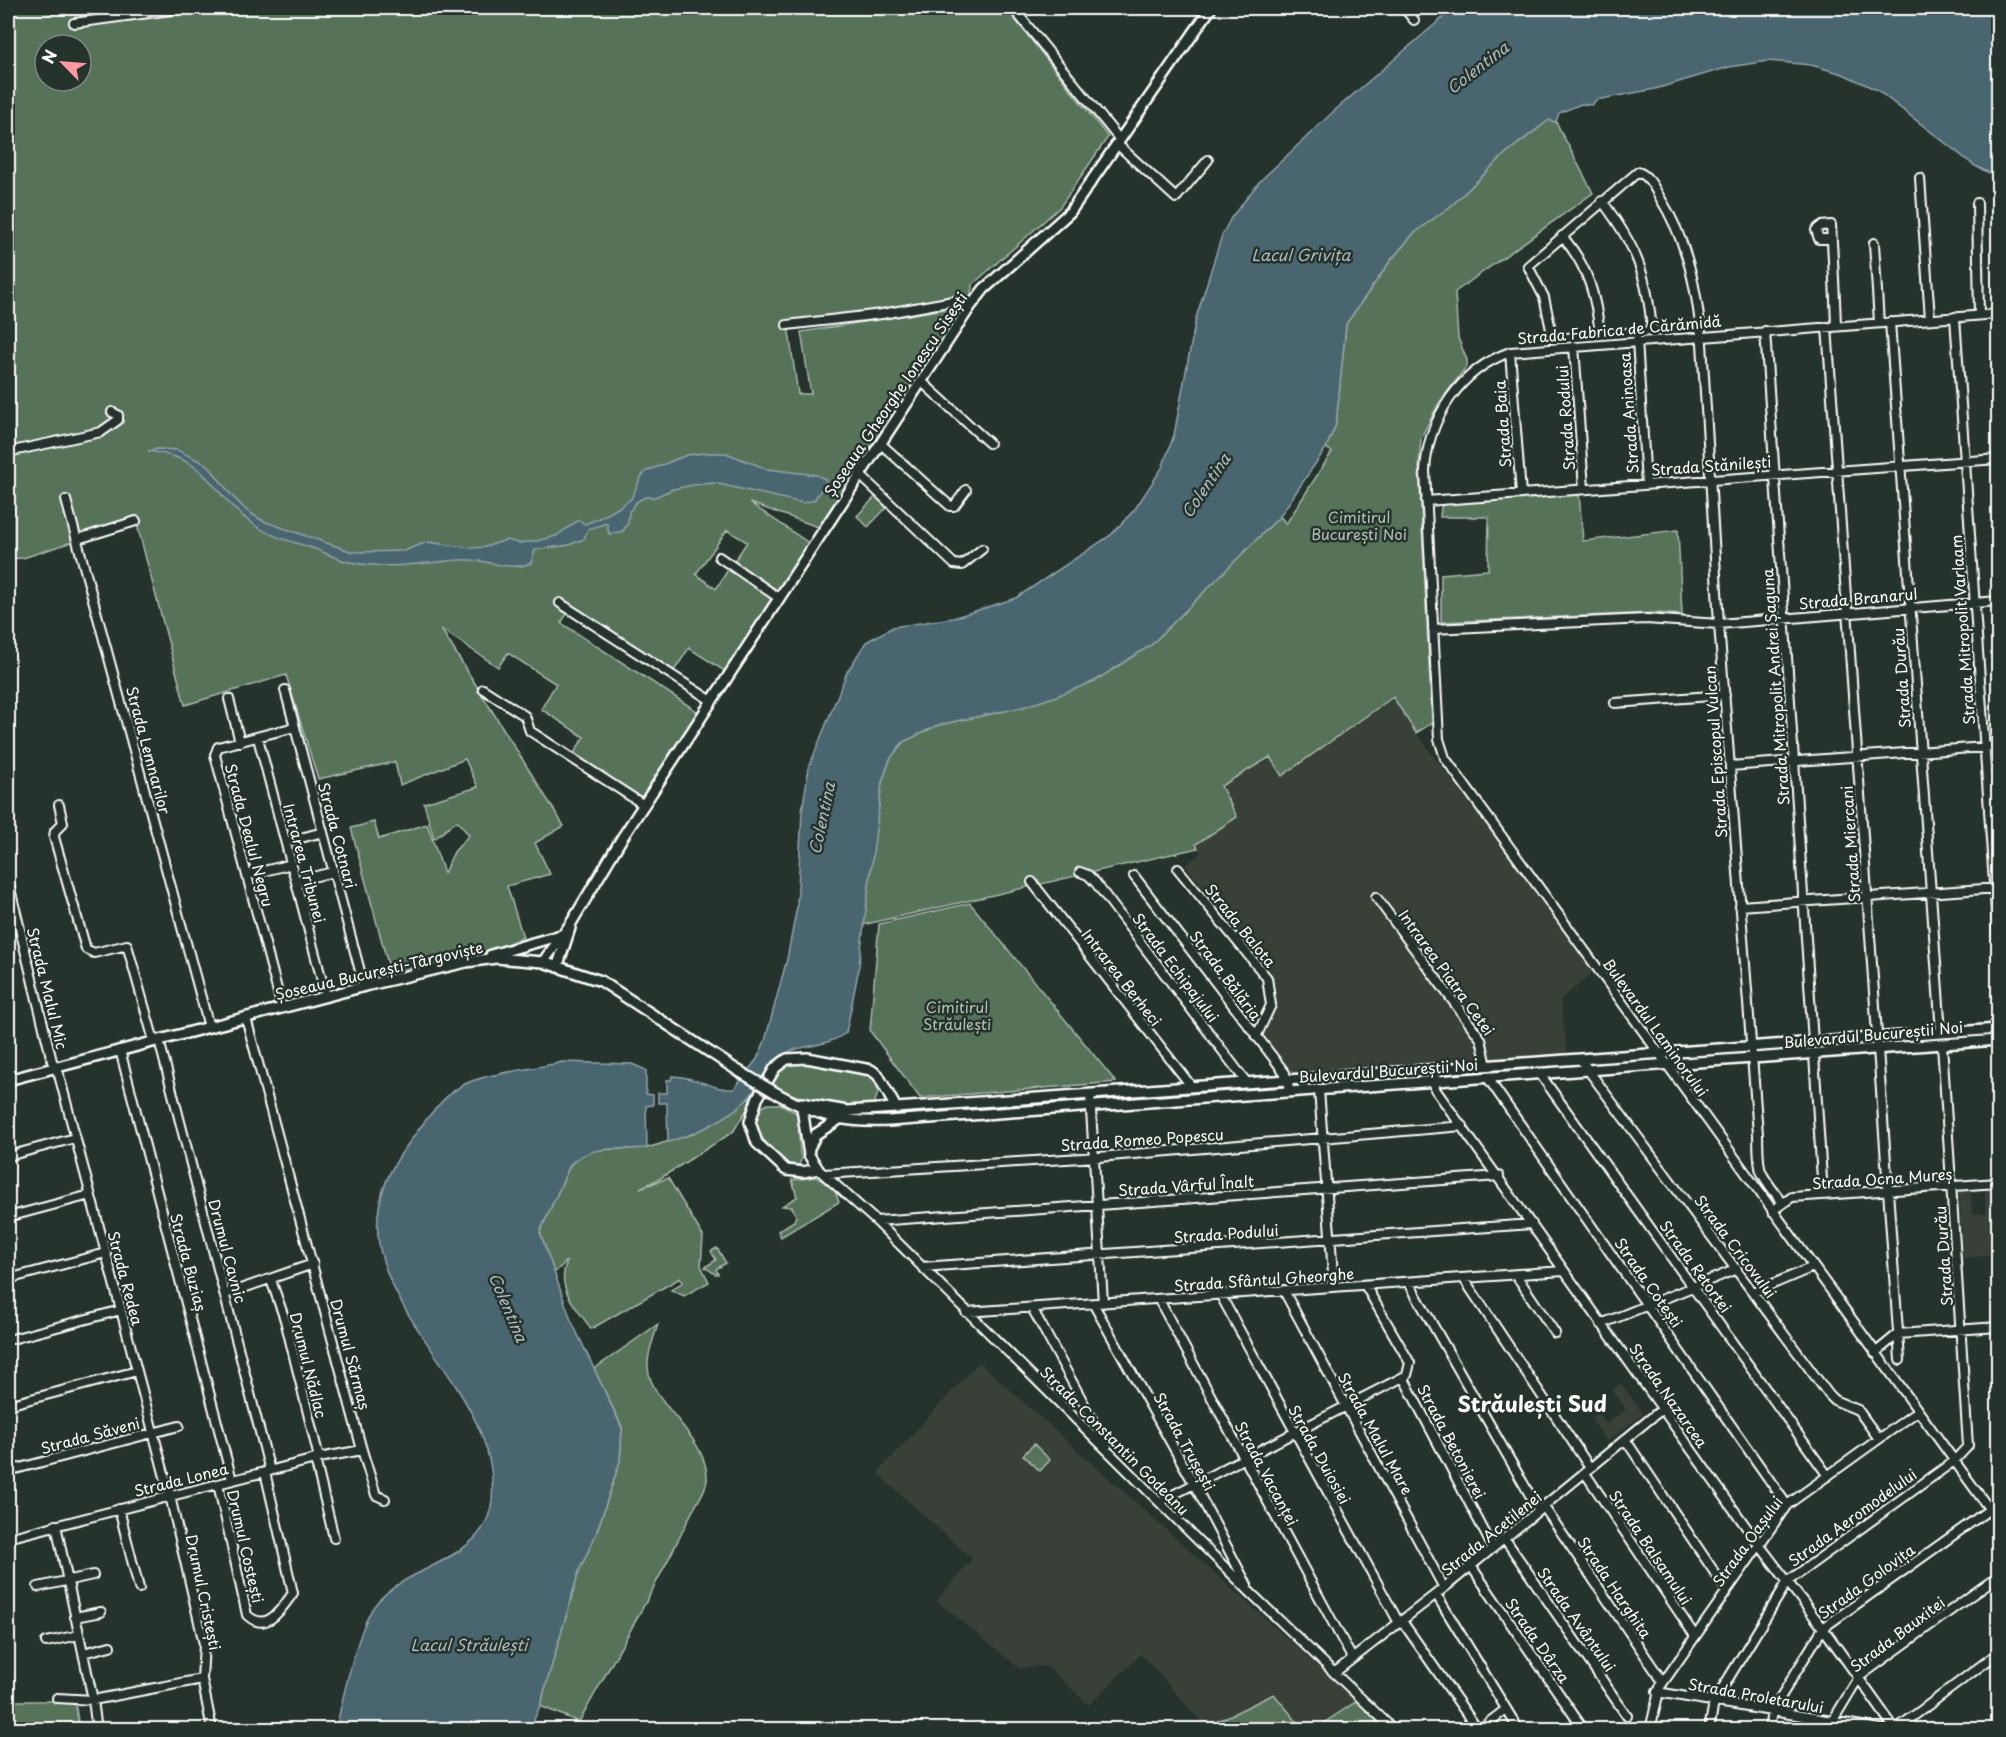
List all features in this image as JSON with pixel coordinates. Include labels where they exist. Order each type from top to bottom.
[{"type":"main road","name":"Șoseaua Gheorghe Ionescu Sisești","points":[[543,962],[570,925],[644,805],[970,307],[993,282],[1066,217],[1212,8]]},
{"type":"main road","name":"Șoseaua Gheorghe Ionescu Sisești","points":[[558,965],[570,925]]},
{"type":"main road","points":[[481,959],[561,935]]},
{"type":"main road","name":"Șoseaua București-Târgoviște","points":[[8,1080],[364,986],[481,959],[519,958],[558,965],[614,988],[737,1070]]},
{"type":"main road","name":"Bulevardul Bucureștii Noi","points":[[780,1096],[836,1110],[896,1108],[1998,1029]]},
{"type":"main road","name":"Bulevardul Bucureștii Noi","points":[[737,1070],[802,1108],[838,1120],[890,1121],[1998,1040]]},
{"type":"main road","points":[[821,1172],[786,1170],[757,1143],[753,1135],[750,1126],[752,1111],[775,1068],[787,1059],[801,1058],[871,1070],[878,1076],[896,1108]]},
{"type":"main road","points":[[875,1109],[884,1090]]},
{"type":"main road","points":[[802,1108],[808,1150],[811,1160],[821,1172]]},
{"type":"main road","points":[[808,1150],[816,1134],[838,1120]]},
{"type":"street","points":[[74,22],[186,8]]},
{"type":"street","points":[[1013,8],[1119,142],[1176,198],[1208,159]]},
{"type":"street","points":[[1404,8],[1414,20]]},
{"type":"street","name":"Strada Episcopul Vulcan","points":[[1602,201],[1634,173],[1645,175],[1677,227],[1692,271],[1701,331],[1719,624],[1753,1059],[1758,1167],[1782,1202]]},
{"type":"street","points":[[1920,178],[1929,316]]},
{"type":"street","points":[[1600,335],[1596,306],[1588,276],[1576,251],[1562,236],[1602,201],[1632,245],[1641,264],[1652,330]]},
{"type":"street","points":[[1977,203],[1979,315]]},
{"type":"street","name":"Strada Fabrica de Cărămidă","points":[[1562,236],[1530,262],[1529,268],[1544,297],[1551,338],[1652,330],[1765,331],[1890,322],[1929,316],[1998,314]]},
{"type":"street","points":[[1832,238],[1836,326]]},
{"type":"street","points":[[1874,243],[1878,323]]},
{"type":"street","points":[[788,324],[882,314],[953,301],[970,307]]},
{"type":"street","name":"Strada Mitropolit Varlaam","points":[[1955,317],[1963,462],[1996,888],[1998,941]]},
{"type":"street","name":"Strada Durău","points":[[1890,322],[1941,1033]]},
{"type":"street","name":"Strada Miercani","points":[[1827,327],[1900,1360]]},
{"type":"street","name":"Strada Fabrica de Cărămidă","points":[[1426,501],[1426,454],[1442,413],[1471,374],[1489,361],[1510,352],[1636,340],[1701,331]]},
{"type":"street","name":"Strada Mitropolit Andrei Șaguna","points":[[1765,331],[1813,1042]]},
{"type":"street","name":"Strada Aninoasa","points":[[1636,340],[1646,484]]},
{"type":"street","name":"Strada Rodului","points":[[1574,346],[1584,489]]},
{"type":"street","name":"Strada Baia","points":[[1510,352],[1521,494]]},
{"type":"street","points":[[921,381],[989,443]]},
{"type":"street","points":[[8,452],[101,432],[118,420],[118,415],[112,412]]},
{"type":"street","points":[[881,444],[950,506],[954,506],[966,490]]},
{"type":"street","name":"Strada Stănilești","points":[[1426,501],[1710,478],[1998,459]]},
{"type":"street","points":[[860,475],[954,564],[962,565],[982,549]]},
{"type":"street","name":"Strada Lemnarilor","points":[[66,500],[210,1027]]},
{"type":"street","name":"Bulevardul Laminorului","points":[[1426,501],[1439,739],[1445,758],[1998,1521]]},
{"type":"street","points":[[78,539],[136,521]]},
{"type":"street","points":[[718,557],[779,598]]},
{"type":"street","name":"Strada Branarul","points":[[1433,629],[1659,619],[1719,624],[1998,601]]},
{"type":"street","points":[[560,603],[712,701]]},
{"type":"street","points":[[483,689],[525,716],[530,731],[644,805]]},
{"type":"street","name":"Strada Cotnari","points":[[285,690],[364,986]]},
{"type":"street","points":[[1615,703],[1725,695]]},
{"type":"street","points":[[229,699],[240,742]]},
{"type":"street","name":"Strada Dealul Negru","points":[[282,1008],[215,755],[218,747],[295,727]]},
{"type":"street","name":"Intrarea Tribunei","points":[[258,738],[326,996]]},
{"type":"street","points":[[1730,766],[1998,746]]},
{"type":"street","name":"Drumul Cavnic","points":[[59,805],[63,823],[55,831],[54,837],[86,950],[94,953],[127,945],[156,1040],[226,1294],[293,1593],[275,1617],[269,1621],[260,1622],[247,1615]]},
{"type":"street","points":[[286,842],[323,832]]},
{"type":"street","points":[[248,875],[292,864]]},
{"type":"street","name":"Strada Balota","points":[[1178,869],[1267,978],[1271,1005],[1256,1037]]},
{"type":"street","points":[[296,881],[333,872]]},
{"type":"street","name":"Strada Echipajului","points":[[1080,872],[1088,875],[1095,882],[1247,1083]]},
{"type":"street","name":"Strada Bălăria","points":[[1134,876],[1288,1080],[1290,1092]]},
{"type":"street","name":"Strada Malul Mic","points":[[8,880],[55,1067]]},
{"type":"street","name":"Intrarea Berheci","points":[[1032,882],[1192,1087]]},
{"type":"street","points":[[1740,906],[1996,888]]},
{"type":"street","name":"Intrarea Piatra Cetei","points":[[1376,897],[1481,1039],[1487,1066]]},
{"type":"street","name":"Drumul Sărmaș","points":[[246,1018],[362,1450],[376,1495],[379,1499],[385,1499]]},
{"type":"street","points":[[1644,1054],[1649,1041]]},
{"type":"street","name":"Strada Durău","points":[[1942,1044],[1970,1442],[1966,1450],[1954,1461]]},
{"type":"street","name":"Strada Buziaș","points":[[120,1050],[232,1480]]},
{"type":"street","points":[[1814,1055],[1823,1195]]},
{"type":"street","name":"Strada Cricovului","points":[[1580,1059],[1829,1395],[1834,1400],[1858,1410],[1879,1439]]},
{"type":"street","name":"Strada Redea","points":[[55,1067],[170,1496]]},
{"type":"street","name":"Strada Nazarcea","points":[[1434,1071],[1435,1089],[1759,1544],[1859,1677],[1892,1729]]},
{"type":"street","name":"Strada Retortei","points":[[1540,1074],[1828,1476]]},
{"type":"street","name":"Strada Cotești","points":[[1487,1077],[1787,1505]]},
{"type":"street","points":[[1319,1090],[1334,1287]]},
{"type":"street","points":[[1090,1094],[1103,1303]]},
{"type":"street","name":"Strada Romeo Popescu","points":[[821,1172],[1093,1157],[1462,1126]]},
{"type":"street","points":[[8,1156],[75,1138]]},
{"type":"street","name":"Strada Constantin Godeanu","points":[[821,1172],[876,1221],[1159,1503],[1394,1730]]},
{"type":"street","name":"Strada Vârful Înalt","points":[[876,1221],[1499,1176]]},
{"type":"street","name":"Strada Ocna Mureș","points":[[1772,1211],[1792,1197],[1998,1183]]},
{"type":"street","points":[[8,1217],[90,1195]]},
{"type":"street","name":"Strada Podului","points":[[922,1267],[1532,1224]]},
{"type":"street","points":[[8,1279],[106,1253]]},
{"type":"street","points":[[226,1294],[313,1264]]},
{"type":"street","points":[[1754,1292],[1813,1267]]},
{"type":"street","points":[[1601,1324],[1737,1269]]},
{"type":"street","name":"Strada Sfântul Gheorghe","points":[[966,1312],[1564,1271]]},
{"type":"street","points":[[1516,1275],[1555,1333]]},
{"type":"street","name":"Strada Balsamului","points":[[1464,1279],[1695,1636]]},
{"type":"street","name":"Drumul Nădlac","points":[[271,1280],[285,1320],[334,1538]]},
{"type":"street","name":"Strada Harghita","points":[[1409,1282],[1542,1509],[1663,1682]]},
{"type":"street","name":"Strada Betonierei","points":[[1365,1285],[1410,1363],[1410,1371],[1403,1377],[1494,1548]]},
{"type":"street","name":"Strada Malul Mare","points":[[1284,1291],[1444,1588]]},
{"type":"street","name":"Strada Duiosiei","points":[[1221,1296],[1293,1433],[1400,1622],[1479,1730]]},
{"type":"street","name":"Strada Vacanței","points":[[1159,1300],[1352,1658]]},
{"type":"street","name":"Strada Trușești","points":[[1094,1305],[1194,1484],[1250,1592]]},
{"type":"street","points":[[1032,1308],[1112,1454]]},
{"type":"street","points":[[8,1340],[121,1310]]},
{"type":"street","points":[[1875,1353],[1898,1334],[1998,1327]]},
{"type":"street","points":[[8,1405],[137,1371]]},
{"type":"street","points":[[1159,1503],[1403,1377]]},
{"type":"street","name":"Strada Acetilenei","points":[[1334,1673],[1494,1548],[1662,1409]]},
{"type":"street","name":"Strada Oașului","points":[[1650,1730],[1657,1692],[1663,1682],[1787,1505],[1918,1411]]},
{"type":"street","name":"Strada Săveni","points":[[8,1471],[179,1426]]},
{"type":"street","points":[[1625,1439],[1727,1590]]},
{"type":"street","name":"Strada Lonea","points":[[8,1538],[317,1458],[324,1459],[362,1450]]},
{"type":"street","name":"Strada Aeromodelului","points":[[1709,1730],[1714,1702],[1788,1581],[1954,1461]]},
{"type":"street","name":"Drumul Costești","points":[[218,1484],[247,1615]]},
{"type":"street","name":"Drumul Cristești","points":[[170,1496],[204,1644],[202,1679],[211,1729]]},
{"type":"street","points":[[119,1509],[139,1588]]},
{"type":"street","name":"Strada Golovița","points":[[1769,1730],[1772,1711],[1823,1628],[1990,1509]]},
{"type":"street","points":[[56,1525],[93,1700],[97,1730]]},
{"type":"street","name":"Strada Avântului","points":[[1505,1539],[1627,1716]]},
{"type":"street","name":"Strada Dârza","points":[[1471,1566],[1584,1730]]},
{"type":"street","points":[[38,1587],[93,1575]]},
{"type":"street","name":"Strada Bauxitei","points":[[1832,1726],[1859,1677],[1998,1576]]},
{"type":"street","points":[[1436,1594],[1519,1730]]},
{"type":"street","points":[[75,1617],[101,1612]]},
{"type":"street","points":[[46,1642],[79,1635]]},
{"type":"street","points":[[83,1653],[110,1647]]},
{"type":"street","points":[[1892,1729],[1998,1653]]},
{"type":"street","points":[[57,1698],[93,1700],[202,1679]]},
{"type":"street","name":"Strada Proletarului","points":[[1657,1692],[1772,1711],[1832,1726],[1892,1729]]},
{"type":"street","points":[[1479,1730],[1505,1710]]},
{"type":"shaded area","points":[[1394,697],[1416,733],[1597,969],[1560,1000],[1568,1056],[1290,1074],[1261,1036],[1275,1005],[1270,971],[1185,865],[1201,853],[1195,844],[1220,786],[1270,757],[1282,776]]},
{"type":"shaded area","points":[[1998,1188],[1998,1255],[1963,1258],[1959,1192],[1971,1191],[1972,1214],[1986,1213],[1985,1189]]},
{"type":"shaded area","points":[[979,1362],[1357,1701],[1315,1729],[1303,1729],[1274,1694],[1206,1727],[1141,1654],[1089,1705],[1047,1666],[1019,1668],[937,1601],[972,1559],[877,1473]]},
{"type":"shaded area","points":[[1621,1383],[1643,1414],[1607,1442],[1591,1419],[1598,1413],[1606,1424],[1626,1409],[1612,1390]]},
{"type":"green space","points":[[8,8],[1006,8],[1108,137],[1060,207],[972,285],[970,307],[964,303],[788,325],[798,394],[811,394],[801,332],[964,306],[968,308],[824,529],[750,503],[813,546],[782,594],[733,563],[747,542],[727,530],[696,574],[716,589],[731,565],[779,598],[729,674],[689,648],[674,671],[572,606],[561,623],[703,715],[644,805],[571,758],[584,737],[541,709],[556,684],[508,653],[498,667],[441,629],[564,826],[535,843],[550,874],[507,886],[523,937],[466,962],[392,979],[351,828],[374,822],[379,839],[427,824],[444,873],[454,852],[469,835],[457,821],[434,839],[424,803],[478,787],[465,759],[400,785],[395,762],[318,779],[286,675],[185,705],[136,521],[23,558],[8,559]]},
{"type":"green space","name":"Cimitirul București Noi","points":[[1549,120],[1556,122],[1593,193],[1455,292],[1458,338],[1467,360],[1467,366],[1439,403],[1421,438],[1419,467],[1432,723],[1416,733],[1393,697],[1282,776],[1270,757],[1221,786],[1237,817],[1196,844],[1198,848],[862,925],[882,782],[890,759],[903,742],[938,725],[1023,707],[1151,645],[1280,516],[1286,524],[1332,452],[1326,448],[1336,424],[1346,324],[1391,260],[1413,234],[1452,205],[1506,153]]},
{"type":"green space","points":[[1579,493],[1583,541],[1678,530],[1682,615],[1658,613],[1441,622],[1441,574],[1488,570],[1489,517],[1440,517],[1441,507],[1446,503]]},
{"type":"green space","points":[[877,495],[888,506],[868,527],[857,516]]},
{"type":"green space","name":"Cimitirul Străulești","points":[[970,903],[1116,1082],[920,1098],[870,1031],[879,924]]},
{"type":"green space","points":[[799,1060],[868,1073],[878,1088],[873,1105],[849,1109],[820,1104],[769,1084],[783,1066]]},
{"type":"green space","points":[[749,1098],[752,1101],[733,1132],[659,1179],[640,1188],[668,1178],[703,1236],[701,1266],[709,1282],[684,1296],[671,1290],[683,1282],[680,1278],[591,1329],[565,1289],[564,1271],[567,1261],[553,1274],[540,1232],[570,1165],[590,1150],[647,1148],[692,1134]]},
{"type":"green space","points":[[768,1104],[781,1104],[798,1114],[800,1154],[803,1157],[798,1166],[788,1166],[760,1135],[755,1118],[759,1110]]},
{"type":"green space","points":[[816,1177],[834,1189],[839,1202],[781,1237],[778,1231],[794,1221],[796,1216],[792,1207],[782,1206],[797,1197],[792,1180]]},
{"type":"green space","points":[[717,1248],[726,1263],[716,1269],[718,1274],[715,1274],[705,1267],[716,1260],[711,1251]]},
{"type":"green space","points":[[658,1324],[649,1357],[648,1368],[651,1381],[697,1446],[704,1460],[707,1480],[664,1569],[579,1722],[540,1706],[579,1571],[596,1534],[620,1461],[622,1427],[594,1369]]},
{"type":"green space","points":[[1034,1444],[1050,1460],[1040,1471],[1023,1455]]},
{"type":"green space","points":[[1274,1694],[1303,1729],[1203,1729],[1206,1727]]},
{"type":"green space","points":[[8,1701],[75,1701],[79,1729],[8,1730]]},
{"type":"green space","points":[[1357,1701],[1387,1729],[1315,1729]]},
{"type":"water","name":"Lacul Grivița","points":[[1454,8],[1998,8],[1998,177],[1975,166],[1877,90],[1843,74],[1811,65],[1768,61],[1729,67],[1655,89],[1596,100],[1592,105],[1581,104],[1559,113],[1556,122],[1549,120],[1506,153],[1452,205],[1413,234],[1391,260],[1346,324],[1336,424],[1326,448],[1280,516],[1151,645],[1095,681],[1023,707],[938,725],[903,742],[890,759],[882,782],[858,973],[846,1033],[829,1042],[796,1049],[782,1055],[769,1068],[751,1095],[734,1111],[702,1129],[668,1142],[667,1103],[658,1103],[658,1093],[667,1093],[667,1080],[671,1080],[672,1076],[689,1078],[720,1088],[734,1089],[757,1059],[765,1041],[787,959],[797,907],[802,811],[809,767],[847,672],[866,642],[893,627],[953,618],[1016,598],[1111,535],[1135,509],[1162,468],[1174,435],[1196,318],[1222,235],[1231,218],[1260,181],[1334,111]]},
{"type":"water","points":[[177,450],[208,465],[232,496],[247,511],[263,521],[353,552],[404,551],[427,542],[472,548],[485,547],[506,540],[519,543],[556,536],[579,520],[585,524],[621,506],[631,499],[641,477],[647,471],[687,455],[726,453],[767,469],[817,475],[825,479],[826,483],[814,500],[803,503],[714,483],[673,489],[636,502],[629,512],[628,523],[623,531],[609,534],[607,523],[588,529],[584,539],[569,545],[535,550],[531,563],[523,566],[505,566],[468,560],[378,565],[345,561],[267,532],[238,512],[198,469],[170,455],[148,451]]},
{"type":"water","name":"Lacul Străulești","points":[[562,1062],[632,1064],[646,1070],[646,1094],[653,1095],[653,1105],[646,1106],[647,1148],[606,1149],[587,1153],[578,1158],[570,1165],[540,1232],[571,1320],[622,1428],[620,1461],[596,1534],[579,1571],[540,1706],[530,1729],[336,1729],[357,1646],[375,1605],[389,1591],[461,1550],[476,1537],[487,1521],[492,1500],[488,1454],[470,1411],[394,1288],[379,1246],[380,1202],[401,1154],[430,1115],[456,1089],[486,1077]]},
{"type":"district","name":"Străulești Sud","points":[[1532,1403]]},
{"type":"water label","name":"Colentina","points":[[1477,67]]},
{"type":"water label","name":"Colentina","points":[[1205,485]]},
{"type":"water label","name":"Colentina","points":[[821,818]]},
{"type":"water label","name":"Colentina","points":[[509,1307]]}]
